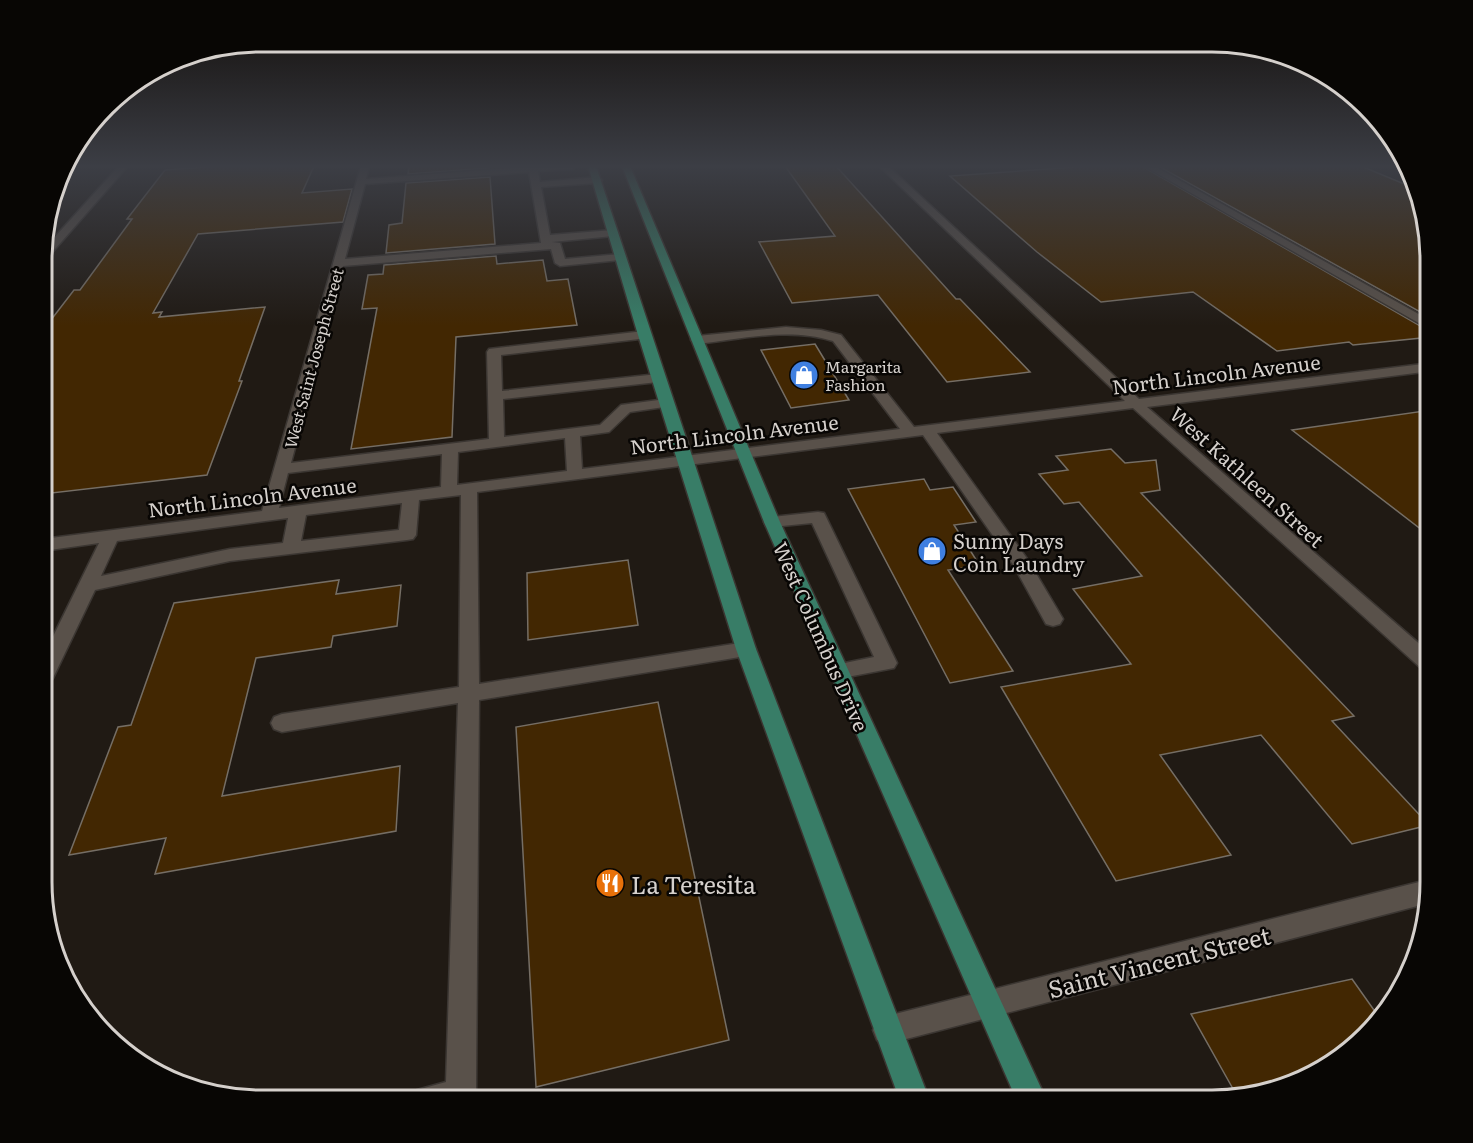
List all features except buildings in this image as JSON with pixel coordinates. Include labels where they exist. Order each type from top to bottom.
[{"type":"main road","points":[[609,219],[746,650],[911,1090]]},
{"type":"main road","name":"West Columbus Drive","points":[[648,219],[772,522],[1027,1090]]},
{"type":"street","points":[[53,245],[76,219]]},
{"type":"street","name":"West Saint Joseph Street","points":[[269,515],[350,219]]},
{"type":"street","points":[[542,219],[546,242]]},
{"type":"street","name":"West Kathleen Street","points":[[940,219],[1136,404],[1420,656]]},
{"type":"street","points":[[1242,219],[1420,320]]},
{"type":"street","points":[[338,263],[613,233]]},
{"type":"street","points":[[546,242],[556,244],[560,263],[620,257]]},
{"type":"street","points":[[697,340],[795,331],[827,334],[837,338],[919,431],[1022,564],[1053,620]]},
{"type":"street","points":[[497,442],[494,352],[644,335]]},
{"type":"street","name":"North Lincoln Avenue","points":[[52,544],[685,460],[1420,368]]},
{"type":"street","points":[[495,396],[658,378]]},
{"type":"street","points":[[620,382],[626,408]]},
{"type":"street","points":[[283,469],[604,429],[626,408],[666,403]]},
{"type":"street","points":[[572,433],[575,475]]},
{"type":"street","points":[[450,448],[459,490],[469,693],[463,1090]]},
{"type":"street","points":[[87,585],[230,555],[407,535],[411,496]]},
{"type":"street","points":[[291,548],[298,511]]},
{"type":"street","points":[[772,522],[818,517],[887,663],[837,671]]},
{"type":"street","points":[[53,658],[111,536]]},
{"type":"street","points":[[282,723],[746,650]]},
{"type":"street","name":"Saint Vincent Street","points":[[888,1030],[1420,894]]},
{"type":"place","name":"Margarita Fashion","points":[[804,375]]},
{"type":"place","name":"Sunny Days Coin Laundry","points":[[932,551]]},
{"type":"place","name":"La Teresita","points":[[610,883]]}]
